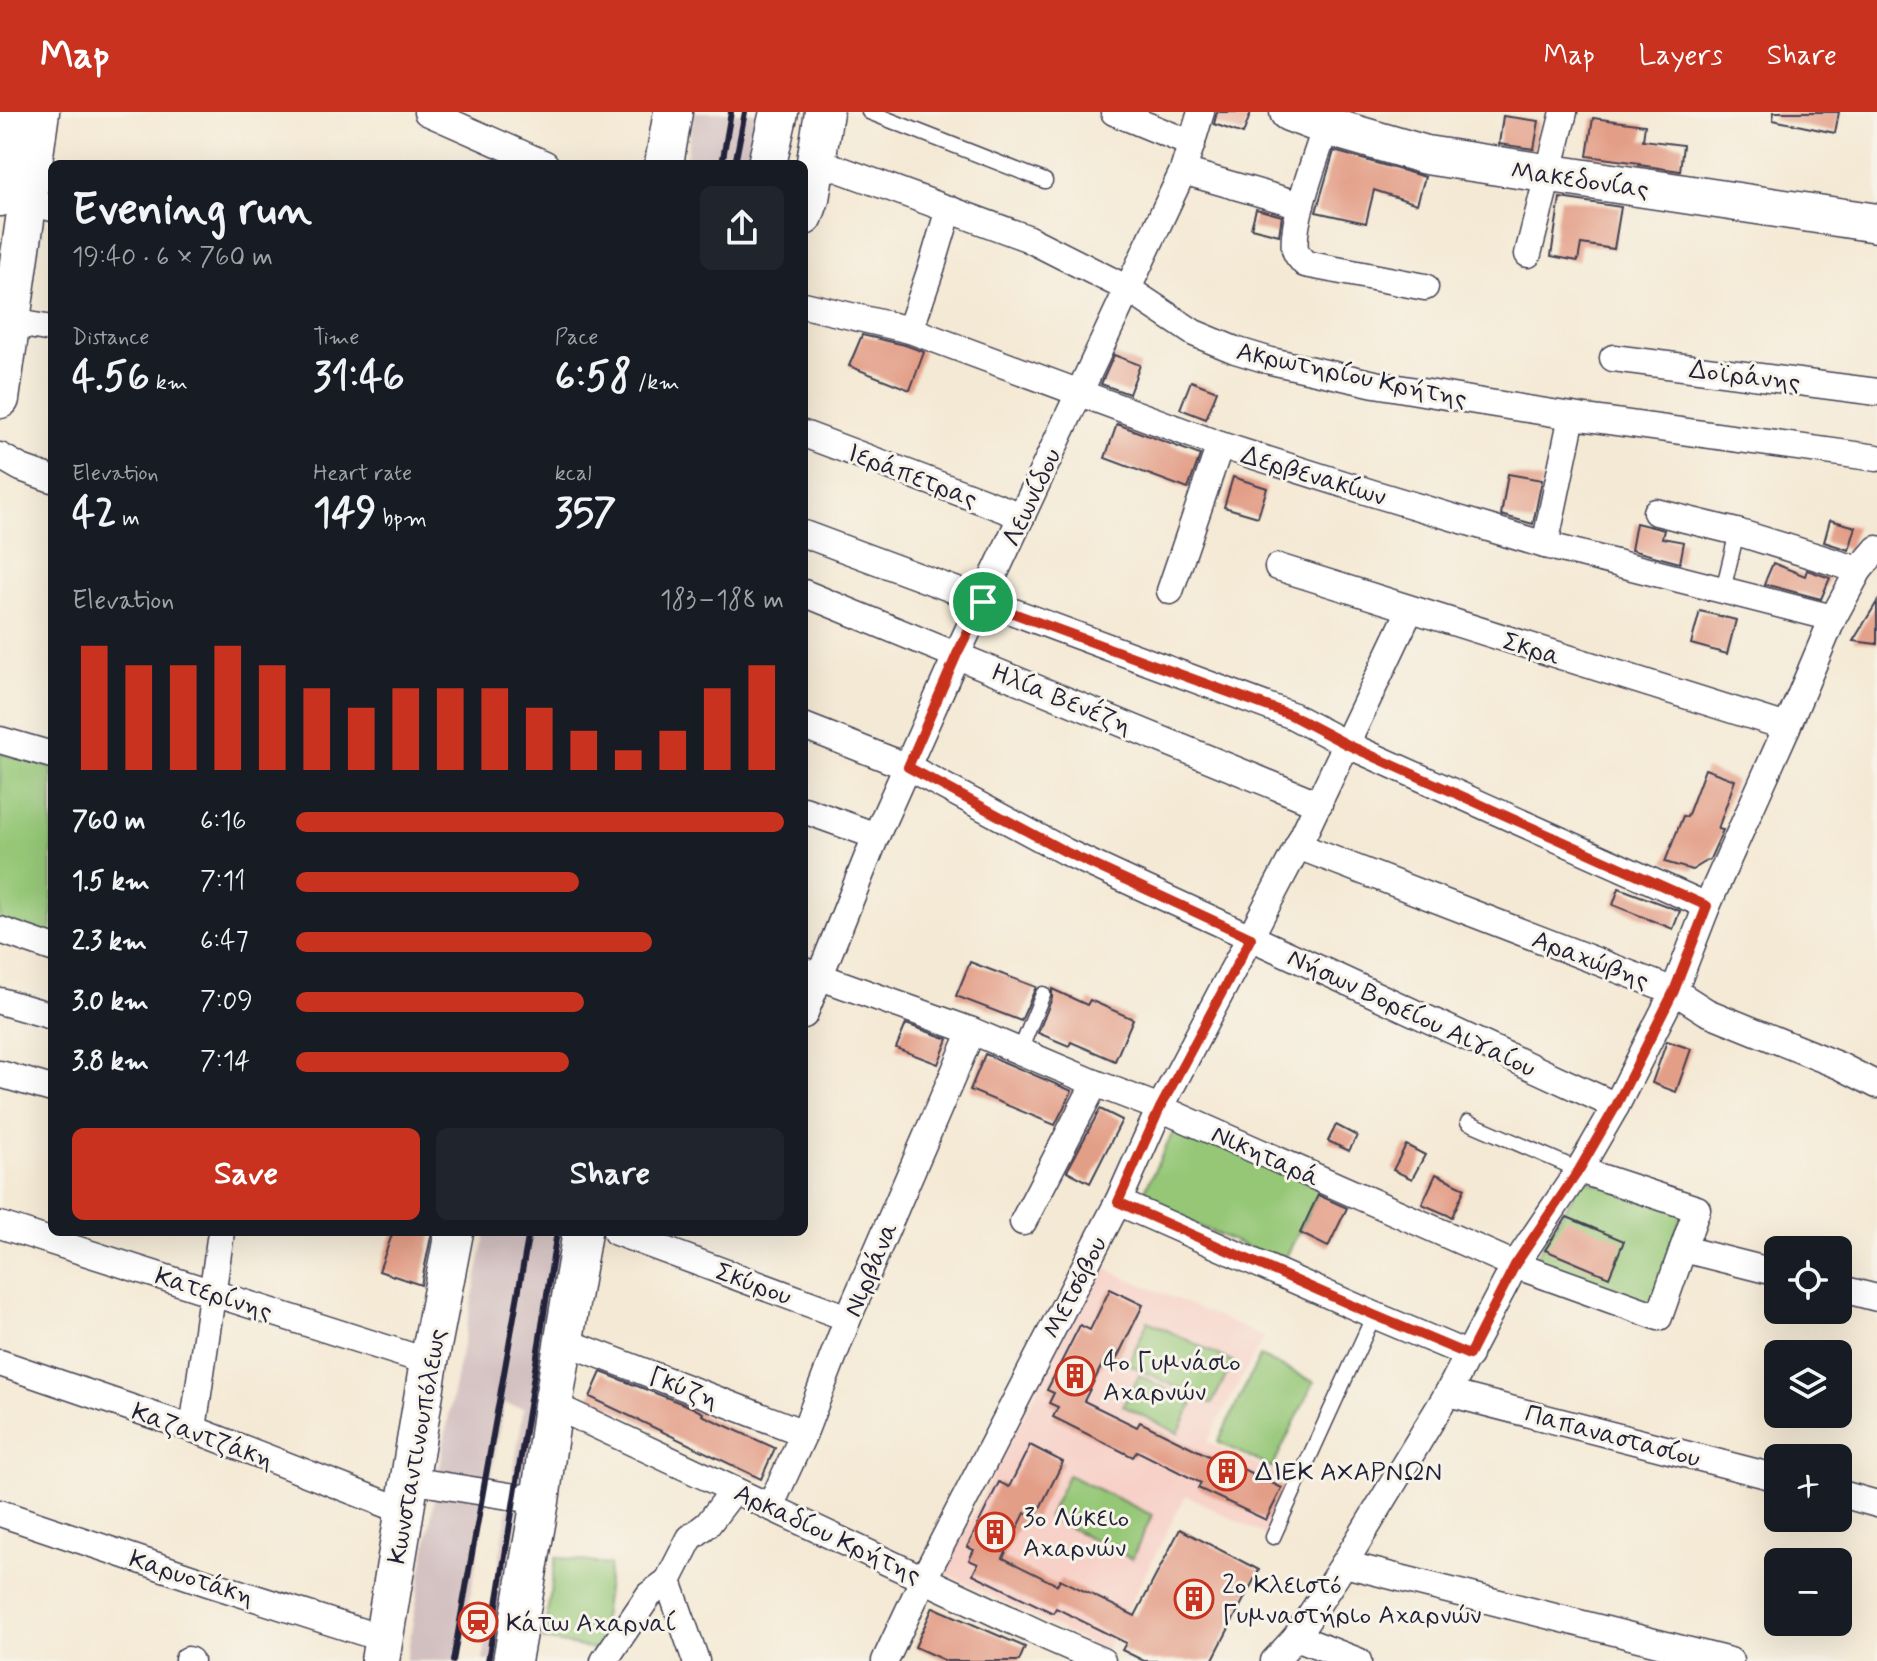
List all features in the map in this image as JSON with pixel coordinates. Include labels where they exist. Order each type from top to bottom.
[{"type":"street","points":[[0,399],[11,322],[16,199],[13,112]]},
{"type":"street","points":[[16,199],[40,112]]},
{"type":"street","points":[[427,112],[536,160]]},
{"type":"street","points":[[665,160],[673,112]]},
{"type":"street","points":[[768,160],[779,112]]},
{"type":"street","points":[[808,205],[824,112]]},
{"type":"street","points":[[1114,112],[1192,144]]},
{"type":"street","name":"Λεωνίδου","points":[[811,974],[1183,171],[1201,112]]},
{"type":"street","name":"Μακεδονίας","points":[[1289,112],[1426,155],[1877,223]]},
{"type":"street","points":[[1528,254],[1564,112]]},
{"type":"street","points":[[1326,126],[1301,205],[1295,253],[1305,264],[1425,287]]},
{"type":"street","name":"Ακρωτηρίου Κρήτης","points":[[817,161],[1027,238],[1128,289],[1194,333],[1271,361],[1375,384],[1572,416],[1877,454]]},
{"type":"street","points":[[1183,171],[1301,205]]},
{"type":"street","points":[[910,330],[949,209]]},
{"type":"street","name":"Δερβενακίων","points":[[808,306],[910,330],[1220,445],[1545,545],[1833,618]]},
{"type":"street","points":[[11,322],[48,328]]},
{"type":"street","name":"Δοϊράνης","points":[[1613,358],[1877,392]]},
{"type":"street","points":[[1545,545],[1572,416]]},
{"type":"street","name":"Ιεράπετρας","points":[[808,436],[1022,516]]},
{"type":"street","points":[[1170,591],[1220,445]]},
{"type":"street","points":[[0,456],[48,478]]},
{"type":"street","points":[[1656,512],[1737,532],[1859,570]]},
{"type":"street","points":[[808,536],[1291,715],[1348,745],[1707,906]]},
{"type":"street","points":[[1274,1661],[1296,1637],[1344,1564],[1448,1393],[1515,1265],[1579,1170],[1616,1106],[1674,991],[1707,906],[1833,618],[1859,570],[1877,549]]},
{"type":"street","name":"Σκρα","points":[[1278,567],[1787,727]]},
{"type":"street","name":"Ηλία Βενέζη","points":[[808,595],[1319,804]]},
{"type":"street","name":"Μετσόβου","points":[[885,1661],[924,1578],[1118,1202],[1160,1108],[1319,804],[1410,610]]},
{"type":"street","name":"Νήσων Βορείου Αιγαίου","points":[[808,728],[908,767],[1066,852],[1616,1106]]},
{"type":"street","points":[[0,740],[48,754]]},
{"type":"street","points":[[808,811],[876,836]]},
{"type":"street","name":"Αραχώβης","points":[[1298,846],[1674,991],[1707,1012],[1840,1066],[1877,1085]]},
{"type":"street","points":[[0,930],[48,947]]},
{"type":"street","name":"Νικηταρά","points":[[811,974],[972,1031],[1160,1108],[1515,1265],[1659,1317],[1697,1209],[1579,1170]]},
{"type":"street","points":[[0,1001],[48,1015]]},
{"type":"street","name":"Νιρβάνα","points":[[770,1507],[972,1031]]},
{"type":"street","points":[[0,1074],[48,1088]]},
{"type":"street","points":[[1023,1222],[1095,1083]]},
{"type":"street","points":[[1118,1202],[1469,1355]]},
{"type":"street","name":"Κατερίνης","points":[[0,1225],[429,1362]]},
{"type":"street","points":[[193,1429],[220,1236]]},
{"type":"street","name":"Κωνσταντινουπόλεως","points":[[382,1650],[429,1362],[453,1236]]},
{"type":"street","points":[[512,1661],[581,1236]]},
{"type":"street","name":"Σκύρου","points":[[627,1236],[848,1318]]},
{"type":"street","points":[[1683,1249],[1764,1269]]},
{"type":"street","points":[[1852,1292],[1877,1298]]},
{"type":"street","name":"Γκύζη","points":[[564,1341],[804,1433]]},
{"type":"street","name":"Καζαντζάκη","points":[[0,1363],[193,1429],[406,1496],[540,1501]]},
{"type":"street","name":"Παπαναστασίου","points":[[1448,1393],[1764,1474]]},
{"type":"street","name":"Αρκαδίου Κρήτης","points":[[553,1405],[1102,1661]]},
{"type":"street","points":[[604,1661],[649,1595],[668,1581],[690,1538],[708,1524],[734,1490]]},
{"type":"street","points":[[1852,1497],[1877,1504]]},
{"type":"street","name":"Καρυοτάκη","points":[[0,1513],[208,1583],[382,1650]]},
{"type":"street","points":[[1344,1564],[1730,1661]]},
{"type":"street","points":[[668,1581],[696,1661]]},
{"type":"street","points":[[1296,1637],[1358,1661]]},
{"type":"lane","points":[[869,112],[1045,181]]},
{"type":"lane","points":[[1723,590],[1737,532]]},
{"type":"lane","points":[[1020,1051],[1043,994]]},
{"type":"lane","points":[[1468,1122],[1579,1170]]},
{"type":"lane","points":[[1273,1537],[1374,1315]]},
{"type":"shaded area","points":[[694,112],[761,112],[752,160],[686,160]]},
{"type":"shaded area","points":[[485,1236],[565,1236],[495,1661],[483,1661],[524,1408],[504,1404],[459,1661],[406,1661],[451,1403]]},
{"type":"shaded area","points":[[1099,1266],[1264,1337],[1207,1442],[1291,1480],[1267,1536],[1186,1495],[1105,1651],[944,1573]]},
{"type":"green space","points":[[0,753],[48,767],[48,938],[0,921]]},
{"type":"green space","points":[[1177,1124],[1321,1188],[1283,1263],[1140,1200]]},
{"type":"green space","points":[[1583,1179],[1683,1211],[1648,1318],[1525,1275]]},
{"type":"green space","points":[[1148,1321],[1233,1362],[1212,1404],[1128,1364]]},
{"type":"green space","points":[[1260,1356],[1314,1382],[1272,1468],[1218,1442]]},
{"type":"green space","points":[[1139,1375],[1193,1403],[1178,1433],[1123,1406]]},
{"type":"green space","points":[[1068,1475],[1152,1515],[1132,1559],[1048,1517]]},
{"type":"green space","points":[[556,1557],[610,1565],[599,1650],[543,1640]]},
{"type":"building","points":[[1217,112],[1251,112],[1243,134],[1214,124]]},
{"type":"building","points":[[1774,112],[1839,112],[1835,133],[1773,120]]},
{"type":"building","points":[[1503,116],[1539,121],[1534,149],[1499,144]]},
{"type":"building","points":[[1593,118],[1645,125],[1643,140],[1683,145],[1680,171],[1587,156]]},
{"type":"building","points":[[1334,151],[1425,177],[1417,204],[1374,190],[1366,223],[1316,212]]},
{"type":"building","points":[[1560,198],[1621,207],[1614,249],[1581,244],[1578,261],[1551,256]]},
{"type":"building","points":[[1256,209],[1282,216],[1279,235],[1251,228]]},
{"type":"building","points":[[862,335],[924,352],[910,390],[849,366]]},
{"type":"building","points":[[1114,355],[1140,365],[1129,394],[1101,384]]},
{"type":"building","points":[[1191,381],[1217,391],[1206,419],[1180,409]]},
{"type":"building","points":[[1117,424],[1200,455],[1188,489],[1105,458]]},
{"type":"building","points":[[1508,474],[1542,480],[1533,524],[1501,515]]},
{"type":"building","points":[[1233,477],[1267,488],[1258,517],[1224,507]]},
{"type":"building","points":[[1830,520],[1856,527],[1849,550],[1824,542]]},
{"type":"building","points":[[1636,523],[1664,530],[1662,538],[1684,542],[1680,563],[1631,550]]},
{"type":"building","points":[[1773,563],[1805,576],[1807,570],[1830,578],[1821,599],[1764,584]]},
{"type":"building","points":[[1877,602],[1877,644],[1853,641]]},
{"type":"building","points":[[1700,611],[1736,620],[1727,654],[1691,644]]},
{"type":"building","points":[[1705,769],[1735,780],[1718,829],[1723,830],[1710,859],[1692,870],[1665,862],[1683,816],[1687,817]]},
{"type":"building","points":[[1619,888],[1680,911],[1673,929],[1613,905]]},
{"type":"building","points":[[970,962],[1036,987],[1021,1021],[956,996]]},
{"type":"building","points":[[1052,989],[1087,1005],[1090,1000],[1133,1019],[1115,1061],[1071,1042],[1069,1046],[1038,1033],[1052,998]]},
{"type":"building","points":[[906,1024],[948,1039],[938,1064],[896,1048]]},
{"type":"building","points":[[1667,1041],[1691,1049],[1676,1092],[1652,1083]]},
{"type":"building","points":[[985,1054],[1072,1091],[1055,1125],[970,1090]]},
{"type":"building","points":[[1100,1109],[1122,1120],[1090,1183],[1067,1171]]},
{"type":"building","points":[[1336,1125],[1357,1136],[1349,1151],[1328,1141]]},
{"type":"building","points":[[1406,1145],[1425,1155],[1412,1179],[1393,1170]]},
{"type":"building","points":[[1436,1174],[1465,1188],[1452,1217],[1422,1204]]},
{"type":"building","points":[[1318,1195],[1347,1208],[1328,1247],[1300,1233]]},
{"type":"building","points":[[1567,1217],[1624,1241],[1609,1277],[1545,1250]]},
{"type":"building","points":[[392,1236],[431,1236],[421,1285],[379,1271]]},
{"type":"building","name":"4ο Γυμνάσιο Αχαρνών","points":[[1110,1289],[1143,1305],[1115,1362],[1106,1357],[1084,1401],[1137,1427],[1140,1422],[1282,1488],[1266,1520],[1198,1488],[1201,1483],[1137,1451],[1133,1457],[1053,1417],[1058,1407],[1049,1403],[1054,1393],[1047,1390],[1080,1325],[1090,1330]]},
{"type":"building","points":[[601,1372],[691,1407],[775,1448],[761,1479],[590,1397]]},
{"type":"building","points":[[1030,1445],[1063,1462],[1035,1518],[1025,1513],[1003,1558],[1057,1585],[1060,1579],[1135,1616],[1180,1529],[1259,1570],[1212,1661],[1144,1661],[1122,1650],[1126,1643],[1056,1608],[1053,1613],[973,1574],[978,1564],[969,1560],[974,1550],[967,1547],[999,1482],[1009,1487]]},
{"type":"building","points":[[933,1607],[1025,1647],[1019,1661],[946,1661],[915,1647]]},
{"type":"railway","points":[[723,160],[731,112]]},
{"type":"railway","points":[[736,160],[745,112]]},
{"type":"railway","points":[[453,1661],[528,1236]]},
{"type":"railway","points":[[488,1661],[556,1236]]},
{"type":"place","name":"4ο Γυμνάσιο Αχαρνών","points":[[1075,1376]]},
{"type":"place","name":"ΔΙΕΚ ΑΧΑΡΝΩΝ","points":[[1227,1471]]},
{"type":"place","name":"3ο Λύκειο Αχαρνών","points":[[995,1532]]},
{"type":"place","name":"2ο Κλειστό Γυμναστήριο Αχαρνών","points":[[1194,1599]]},
{"type":"place","name":"Κάτω Αχαρναί","points":[[478,1622]]},
{"type":"route","points":[[983,602],[1291,715],[1348,745],[1707,906],[1674,991],[1616,1106],[1579,1170],[1515,1265],[1469,1355],[1118,1202],[1160,1108],[1251,938],[1066,852],[908,767],[983,602]]}]
